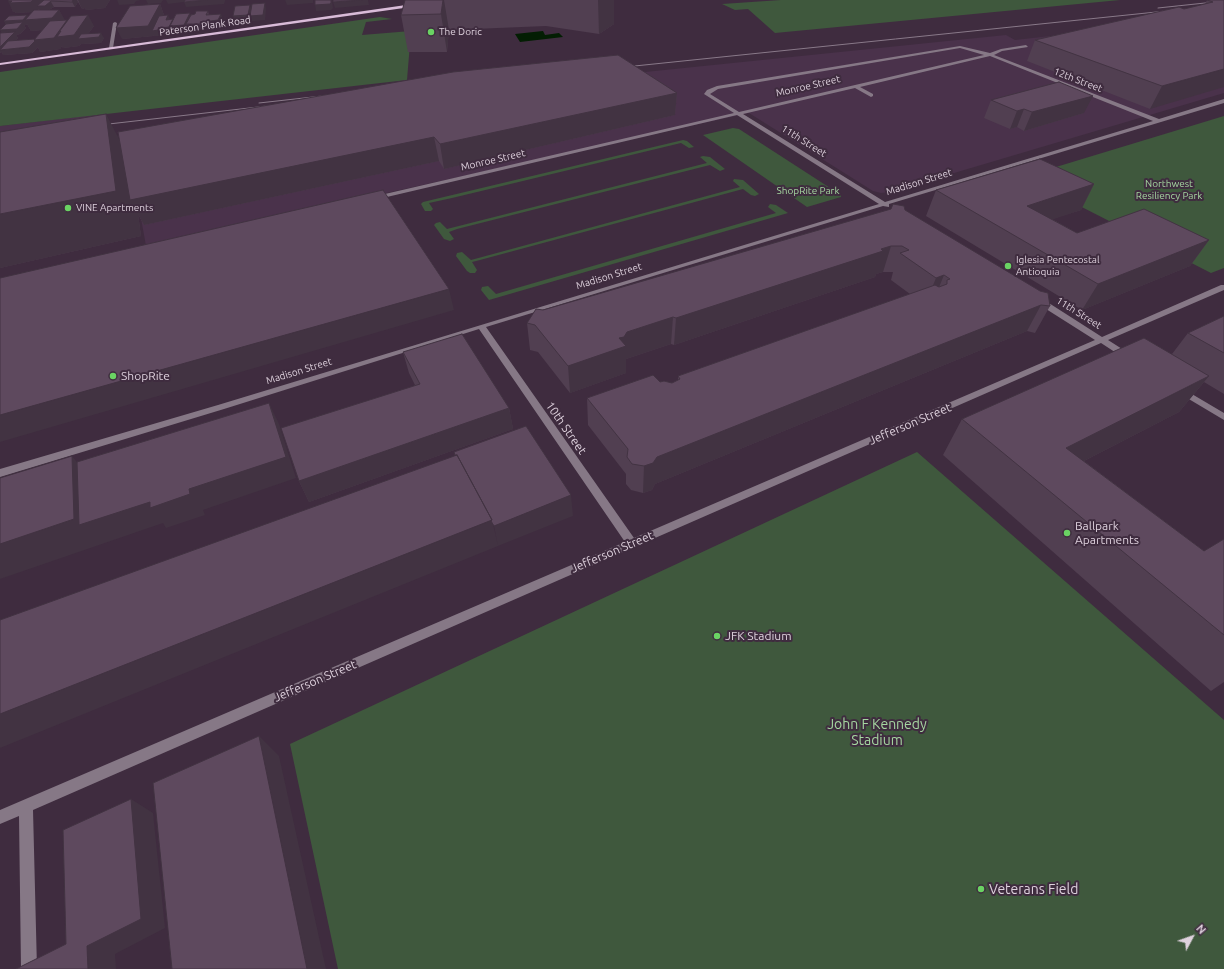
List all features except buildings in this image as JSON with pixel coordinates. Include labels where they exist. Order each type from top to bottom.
[{"type":"main road","points":[[404,0],[406,6]]},
{"type":"main road","name":"Paterson Plank Road","points":[[0,64],[406,6],[419,6]]},
{"type":"street","points":[[111,48],[115,23]]},
{"type":"street","name":"Monroe Street","points":[[368,199],[990,55],[1001,50],[1026,46]]},
{"type":"street","name":"12th Street","points":[[738,113],[707,94],[709,91],[717,88],[960,47],[990,55],[1159,121]]},
{"type":"street","points":[[855,86],[871,95]]},
{"type":"street","name":"Madison Street","points":[[0,473],[1224,101]]},
{"type":"street","name":"11th Street","points":[[738,113],[897,212]]},
{"type":"street","name":"Jefferson Street","points":[[0,817],[1224,287]]},
{"type":"street","name":"11th Street","points":[[1031,296],[1136,362]]},
{"type":"street","name":"10th Street","points":[[481,326],[632,544]]},
{"type":"street","points":[[1172,384],[1224,417]]},
{"type":"street","points":[[26,805],[29,969]]},
{"type":"shaded area","points":[[1224,13],[1224,93],[890,192],[881,193],[873,191],[749,113],[146,246],[129,152],[125,139],[117,132],[528,84],[1006,35],[1015,40],[1193,20]]},
{"type":"shaded area","points":[[543,31],[545,35],[559,33],[563,37],[520,42],[515,34]]},
{"type":"shaded area","points":[[101,114],[93,133],[0,145],[0,126]]},
{"type":"green space","points":[[781,0],[1120,0],[775,33],[748,9],[735,10],[722,4]]},
{"type":"green space","points":[[380,17],[392,19],[366,22],[362,35],[411,31],[407,80],[0,126],[0,72]]},
{"type":"green space","name":"Northwest Resiliency Park","points":[[1224,116],[1224,268],[1211,273],[1023,177]]},
{"type":"green space","name":"ShopRite Park","points":[[733,128],[739,129],[841,195],[841,197],[807,207],[703,135]]},
{"type":"green space","points":[[683,140],[687,141],[694,147],[689,148],[681,143],[429,203],[433,209],[431,211],[425,211],[421,204],[423,202]]},
{"type":"green space","points":[[700,157],[710,157],[725,169],[720,171],[710,165],[457,229],[449,232],[454,239],[450,241],[444,239],[434,225],[440,222],[447,229],[707,163]]},
{"type":"green space","points":[[734,179],[743,180],[759,194],[755,196],[751,195],[743,189],[472,262],[477,270],[475,273],[470,273],[467,271],[456,256],[457,253],[462,252],[471,260],[740,187],[733,181]]},
{"type":"green space","points":[[770,204],[776,205],[788,213],[489,300],[481,290],[482,287],[488,286],[496,294],[776,213],[768,207]]},
{"type":"green space","name":"John F Kennedy Stadium","points":[[917,452],[1224,720],[1224,969],[338,969],[290,744]]},
{"type":"tram line","points":[[1158,8],[1224,1]]},
{"type":"tram line","points":[[625,67],[1166,11]]},
{"type":"tram line","points":[[259,103],[331,95]]},
{"type":"tram line","points":[[100,125],[267,106]]},
{"type":"place","name":"The Doric","points":[[431,32]]},
{"type":"place","name":"VINE Apartments","points":[[68,208]]},
{"type":"place","name":"Iglesia Pentecostal Antioquia","points":[[1008,266]]},
{"type":"place","name":"ShopRite","points":[[113,376]]},
{"type":"place","name":"Ballpark Apartments","points":[[1067,533]]},
{"type":"place","name":"JFK Stadium","points":[[717,636]]},
{"type":"place","name":"Veterans Field","points":[[981,889]]}]
